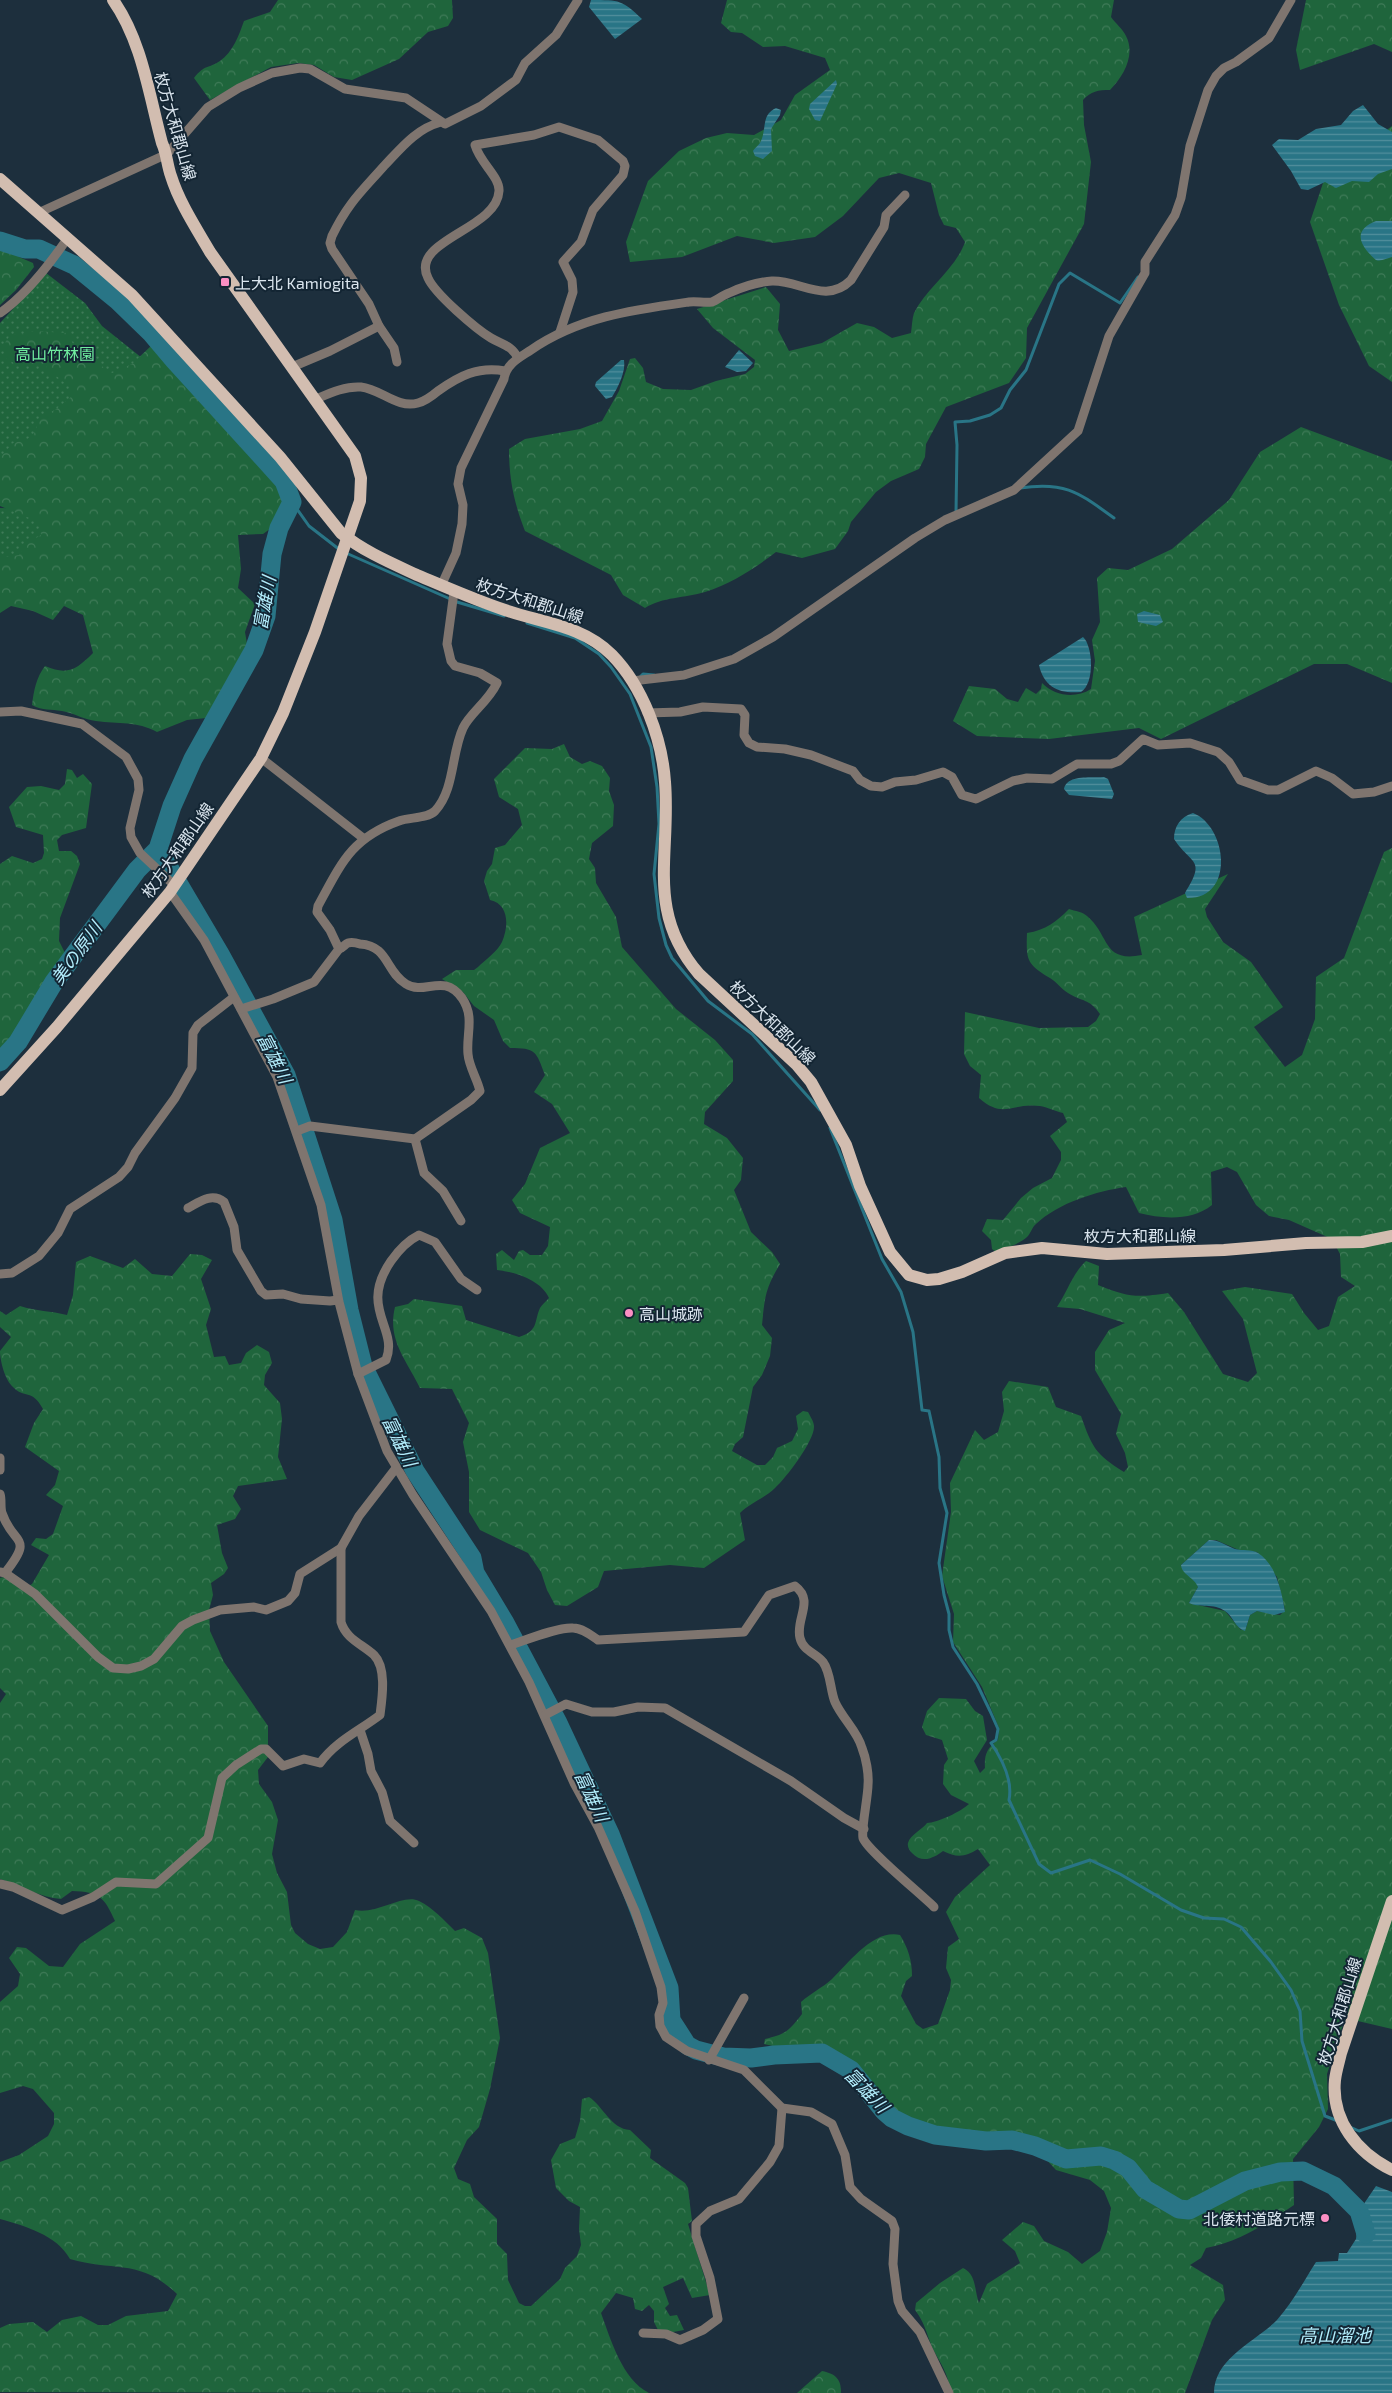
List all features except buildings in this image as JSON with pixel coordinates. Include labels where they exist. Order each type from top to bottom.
[{"type":"main road","name":"枚方大和郡山線","points":[[0,1090],[63,1019],[172,889],[260,758],[283,713],[300,672],[348,540],[360,501],[358,467],[355,456],[210,252],[190,217],[171,176],[167,154],[162,143],[132,35],[122,13],[113,0]]},
{"type":"main road","name":"枚方大和郡山線","points":[[0,179],[38,213],[64,243],[132,295],[146,309],[262,436],[348,540],[391,563],[454,592],[506,611],[559,624],[582,634],[600,644],[612,656],[632,681],[648,713],[658,743],[665,782],[664,896],[670,929],[687,961],[796,1064],[811,1082],[846,1145],[860,1186],[890,1252],[909,1275],[927,1280],[939,1279],[962,1272],[1005,1253],[1042,1248],[1107,1254],[1215,1251],[1306,1243],[1362,1242],[1392,1236]]},
{"type":"main road","name":"枚方大和郡山線","points":[[1392,1901],[1341,2053],[1335,2079],[1335,2094],[1341,2119],[1351,2138],[1374,2161],[1392,2170]]},
{"type":"street","points":[[38,213],[167,154],[208,107],[239,88],[272,73],[300,68],[310,69],[345,89],[406,98],[446,124],[481,106],[516,80],[525,63],[556,34],[578,0]]},
{"type":"street","points":[[632,681],[684,675],[734,659],[773,637],[915,538],[945,520],[1014,490],[1078,431],[1109,336],[1145,273],[1144,262],[1175,215],[1181,198],[1190,146],[1208,90],[1216,76],[1224,68],[1236,62],[1269,38],[1291,0]]},
{"type":"street","points":[[397,362],[394,348],[330,243],[332,236],[354,198],[408,140],[420,130],[441,122]]},
{"type":"street","points":[[518,358],[507,344],[492,339],[450,304],[432,286],[426,275],[425,267],[429,254],[479,221],[492,211],[496,203],[499,190],[496,179],[478,157],[475,145],[534,135],[559,127],[598,140],[623,161],[625,166],[623,175],[593,210],[581,242],[563,262],[572,280],[573,292],[560,332]]},
{"type":"street","points":[[441,586],[456,553],[462,524],[463,506],[458,484],[460,468],[504,379],[505,370],[518,358],[560,332],[587,320],[692,302],[712,302],[730,292],[755,284],[774,281],[816,292],[834,291],[851,280],[884,227],[886,215],[905,195]]},
{"type":"street","points":[[0,313],[9,307],[64,243]]},
{"type":"street","points":[[292,367],[330,351],[379,326]]},
{"type":"street","points":[[316,399],[349,387],[362,387],[405,405],[419,403],[456,378],[467,373],[492,368],[505,370]]},
{"type":"street","points":[[339,949],[330,930],[317,912],[318,906],[350,850],[363,838],[400,820],[433,813],[443,801],[464,726],[490,696],[497,683],[480,673],[455,666],[451,661],[447,644],[454,592]]},
{"type":"street","points":[[648,713],[680,712],[703,707],[741,709],[744,715],[744,734],[749,743],[757,748],[785,749],[811,755],[853,772],[860,780],[870,786],[882,788],[895,782],[916,780],[943,772],[952,777],[962,795],[976,799],[986,792],[1013,781],[1027,778],[1052,779],[1077,764],[1111,764],[1120,761],[1142,739],[1158,745],[1190,743],[1218,752],[1229,762],[1240,780],[1268,790],[1278,790],[1316,771],[1332,778],[1353,794],[1374,792],[1392,786]]},
{"type":"street","points":[[0,712],[21,711],[82,724],[126,757],[138,780],[140,790],[130,828],[131,838],[140,853],[172,889],[204,940],[277,1077],[297,1131],[327,1229],[338,1300],[358,1374],[387,1451],[396,1468],[491,1611],[547,1714],[574,1783],[598,1827],[635,1911],[661,1987],[663,2003],[659,2015],[660,2026],[666,2037],[675,2045],[709,2060],[744,2070],[782,2108],[811,2112],[832,2124],[845,2156],[850,2187],[861,2199],[892,2221],[895,2229],[892,2264],[898,2301],[902,2311],[920,2332],[949,2393]]},
{"type":"street","points":[[260,758],[363,838]]},
{"type":"street","points":[[241,1009],[273,999],[314,982],[339,949],[348,943],[375,947],[391,964],[394,972],[407,985],[418,988],[437,983],[461,997],[466,1006],[470,1026],[468,1054],[480,1090],[472,1100],[415,1139],[310,1126],[297,1131]]},
{"type":"street","points":[[0,1274],[12,1273],[39,1256],[58,1233],[70,1209],[119,1178],[128,1168],[135,1153],[175,1098],[192,1068],[192,1033],[198,1025],[234,997]]},
{"type":"street","points":[[415,1139],[424,1173],[443,1191],[461,1221]]},
{"type":"street","points":[[188,1208],[207,1198],[216,1198],[224,1202],[234,1227],[237,1250],[250,1275],[266,1295],[283,1294],[301,1299],[338,1300]]},
{"type":"street","points":[[358,1374],[386,1360],[389,1352],[377,1305],[379,1282],[394,1257],[413,1238],[419,1235],[435,1242],[461,1279],[477,1290]]},
{"type":"street","points":[[0,1458],[0,1470]]},
{"type":"street","points":[[0,1494],[2,1512],[21,1542],[20,1553],[3,1572],[35,1594],[98,1657],[113,1668],[128,1669],[141,1666],[154,1659],[182,1626],[193,1620],[220,1610],[254,1607],[266,1610],[288,1601],[294,1593],[300,1574],[341,1548],[359,1516],[396,1468]]},
{"type":"street","points":[[0,1884],[62,1910],[93,1897],[116,1882],[156,1884],[208,1838],[220,1783],[236,1765],[261,1749],[266,1749],[283,1766],[304,1759],[320,1763],[352,1732],[360,1730],[380,1715],[382,1688],[380,1665],[375,1656],[344,1630],[341,1615],[341,1548]]},
{"type":"street","points":[[511,1645],[546,1633],[572,1628],[584,1631],[598,1640],[744,1632],[769,1595],[795,1586],[801,1590],[805,1600],[799,1630],[800,1639],[804,1647],[822,1660],[826,1667],[835,1701],[862,1746],[869,1783],[863,1838],[872,1852],[896,1870],[934,1906]]},
{"type":"street","points":[[547,1714],[566,1704],[592,1712],[614,1712],[638,1707],[666,1708],[791,1781],[844,1818],[864,1829]]},
{"type":"street","points":[[360,1730],[368,1754],[371,1771],[382,1792],[390,1821],[414,1842]]},
{"type":"street","points":[[709,2060],[744,1998]]},
{"type":"street","points":[[643,2332],[666,2334],[680,2340],[698,2333],[718,2319],[710,2278],[696,2236],[696,2224],[710,2211],[739,2199],[770,2162],[779,2146],[782,2108]]},
{"type":"green space","points":[[278,0],[452,0],[453,18],[448,26],[428,32],[399,59],[352,80],[334,77],[314,65],[298,63],[271,67],[210,100],[194,78],[201,71],[220,61],[229,53],[244,21],[270,12]]},
{"type":"green space","points":[[727,0],[1114,0],[1111,17],[1126,36],[1130,51],[1127,65],[1110,90],[1095,92],[1083,100],[1084,125],[1091,162],[1084,224],[1027,328],[1026,358],[1009,383],[946,407],[926,444],[925,457],[919,469],[891,481],[876,492],[851,522],[848,531],[835,549],[802,558],[776,552],[734,580],[705,592],[666,600],[645,608],[623,595],[611,575],[525,531],[513,491],[509,449],[525,439],[580,429],[602,421],[619,391],[630,359],[635,358],[643,368],[646,382],[663,389],[691,390],[716,381],[745,374],[754,367],[755,360],[713,328],[697,309],[766,287],[780,304],[778,330],[789,351],[822,343],[857,323],[874,327],[892,338],[911,333],[914,313],[926,295],[955,261],[965,242],[956,228],[944,225],[939,215],[931,183],[899,173],[879,178],[843,216],[815,237],[774,243],[737,236],[682,257],[630,262],[626,242],[648,181],[679,151],[706,138],[727,133],[754,135],[781,120],[795,95],[830,70],[825,58],[785,46],[763,47],[742,33],[731,32],[721,23]]},
{"type":"green space","points":[[1306,0],[1392,0],[1392,52],[1374,44],[1300,70],[1296,50]]},
{"type":"green space","points":[[1392,126],[1392,382],[1369,366],[1339,305],[1310,222],[1325,177]]},
{"type":"green space","points":[[0,246],[10,249],[19,257],[33,263],[34,267],[16,290],[0,305]]},
{"type":"green space","name":"高山竹林園","points":[[46,273],[85,303],[102,326],[142,358],[0,470],[0,323]]},
{"type":"green space","points":[[34,331],[67,333],[76,349],[112,373],[132,364],[152,345],[185,384],[264,464],[279,483],[277,488],[287,502],[274,526],[263,534],[238,535],[241,569],[238,588],[255,604],[245,632],[247,644],[206,718],[187,720],[157,732],[135,724],[92,720],[32,705],[39,675],[45,666],[60,670],[72,669],[93,653],[83,615],[64,606],[53,620],[33,611],[11,606],[0,613],[0,558],[19,555],[26,544],[41,535],[39,522],[0,506],[0,458],[13,443],[26,440],[34,434],[41,416],[55,410],[71,397],[70,387],[55,375],[48,376],[44,370],[52,360],[36,355],[29,363],[17,365],[4,357],[4,344],[11,334],[19,335]]},
{"type":"green space","points":[[1301,427],[1392,461],[1392,683],[1347,664],[1314,664],[1161,739],[1139,728],[1049,739],[977,736],[953,721],[969,686],[995,689],[1007,699],[1018,702],[1026,688],[1036,694],[1041,689],[1042,683],[1053,691],[1065,695],[1078,694],[1091,689],[1095,661],[1092,640],[1100,622],[1097,578],[1108,568],[1128,570],[1172,549],[1229,500],[1260,452]]},
{"type":"green space","points":[[0,508],[77,510],[0,579]]},
{"type":"green space","points":[[564,744],[570,757],[582,764],[590,761],[602,766],[610,778],[609,791],[614,805],[613,826],[592,843],[589,859],[595,868],[596,883],[616,917],[622,947],[676,1009],[715,1040],[733,1060],[733,1081],[705,1112],[704,1124],[727,1138],[743,1158],[741,1180],[734,1190],[751,1232],[772,1252],[780,1264],[771,1280],[763,1315],[762,1325],[772,1338],[770,1356],[762,1375],[753,1387],[743,1437],[735,1444],[732,1451],[757,1465],[765,1465],[773,1457],[777,1448],[792,1441],[798,1429],[796,1416],[803,1411],[808,1412],[814,1426],[805,1449],[786,1476],[771,1492],[740,1513],[745,1540],[704,1568],[670,1565],[604,1571],[598,1587],[567,1606],[555,1605],[547,1590],[541,1572],[528,1553],[480,1530],[469,1512],[469,1472],[463,1442],[469,1423],[452,1389],[420,1388],[399,1349],[393,1319],[395,1307],[408,1304],[414,1299],[462,1306],[466,1320],[519,1337],[533,1329],[540,1308],[549,1298],[540,1286],[527,1278],[497,1270],[496,1254],[502,1250],[514,1260],[519,1251],[523,1250],[530,1255],[542,1255],[548,1246],[550,1227],[520,1213],[512,1200],[525,1184],[540,1148],[570,1133],[552,1104],[534,1092],[545,1075],[534,1052],[510,1048],[503,1041],[494,1020],[474,1006],[463,992],[442,979],[456,970],[474,970],[498,949],[506,929],[504,911],[496,902],[490,900],[484,881],[487,871],[492,864],[495,848],[505,845],[522,825],[518,809],[499,797],[494,779],[525,748],[552,749]]},
{"type":"green space","points":[[67,769],[72,770],[77,778],[83,774],[92,784],[86,828],[62,835],[57,840],[59,851],[71,851],[77,856],[80,864],[60,918],[59,941],[67,957],[26,1025],[0,1059],[0,864],[12,856],[33,863],[42,859],[44,853],[43,835],[16,827],[9,807],[27,787],[41,786],[59,790],[65,784]]},
{"type":"green space","points":[[1392,848],[1392,2029],[1345,2018],[1327,2074],[1328,2109],[1319,2127],[1293,2159],[1294,2205],[1241,2237],[1206,2248],[1201,2258],[1190,2265],[1223,2285],[1225,2300],[1212,2320],[1185,2393],[949,2393],[947,2376],[933,2349],[924,2325],[915,2310],[916,2303],[940,2283],[963,2268],[968,2271],[973,2279],[979,2303],[987,2284],[1020,2263],[1015,2251],[1002,2240],[1023,2222],[1034,2226],[1044,2241],[1068,2252],[1082,2264],[1100,2251],[1107,2232],[1111,2208],[1104,2191],[1090,2180],[1056,2170],[1042,2155],[1010,2138],[948,2135],[905,2123],[871,2090],[860,2073],[837,2053],[815,2045],[786,2049],[764,2044],[765,2039],[783,2033],[790,2028],[802,2014],[801,2002],[832,1979],[862,1949],[880,1937],[900,1935],[907,1949],[912,1976],[906,1981],[901,1996],[916,2024],[923,2029],[938,2024],[950,1990],[951,1980],[946,1968],[948,1947],[959,1939],[946,1912],[955,1897],[990,1865],[978,1849],[961,1856],[943,1851],[932,1858],[924,1859],[916,1856],[909,1849],[909,1840],[927,1823],[949,1816],[969,1804],[951,1795],[943,1784],[944,1765],[948,1759],[942,1740],[926,1735],[922,1727],[927,1711],[939,1698],[966,1699],[975,1711],[983,1716],[987,1740],[974,1761],[980,1773],[985,1768],[987,1752],[998,1740],[999,1728],[982,1687],[953,1642],[954,1614],[942,1576],[951,1512],[950,1483],[975,1430],[984,1440],[998,1432],[1004,1411],[1002,1392],[1009,1381],[1048,1387],[1056,1407],[1081,1416],[1092,1443],[1101,1455],[1124,1472],[1128,1467],[1125,1453],[1116,1434],[1121,1414],[1095,1370],[1095,1352],[1109,1330],[1125,1323],[1080,1309],[1057,1307],[1074,1277],[1086,1261],[1099,1266],[1098,1285],[1132,1295],[1148,1296],[1168,1293],[1184,1312],[1223,1374],[1248,1382],[1257,1373],[1243,1319],[1222,1291],[1245,1287],[1292,1294],[1318,1330],[1329,1326],[1338,1297],[1355,1286],[1341,1277],[1340,1254],[1332,1239],[1289,1220],[1269,1216],[1256,1205],[1237,1172],[1227,1167],[1211,1172],[1212,1205],[1196,1214],[1158,1217],[1139,1213],[1126,1187],[1115,1189],[1066,1204],[1035,1225],[1024,1239],[996,1252],[992,1249],[991,1240],[982,1231],[987,1219],[1003,1220],[1021,1198],[1033,1188],[1052,1178],[1061,1160],[1061,1152],[1050,1136],[1067,1122],[1063,1113],[1045,1107],[1030,1105],[1002,1109],[995,1108],[979,1098],[981,1075],[970,1066],[964,1054],[965,1012],[1039,1028],[1088,1027],[1096,1021],[1100,1014],[1092,1005],[1073,996],[1032,965],[1027,950],[1027,933],[1050,925],[1069,909],[1087,916],[1113,951],[1120,955],[1142,955],[1134,917],[1228,874],[1205,909],[1207,917],[1223,942],[1251,962],[1283,1007],[1254,1027],[1285,1067],[1302,1055],[1315,1019],[1316,977],[1344,958],[1384,852]],"holes":[[[1209,1540],[1216,1540],[1241,1551],[1257,1552],[1277,1577],[1285,1610],[1280,1615],[1257,1611],[1250,1615],[1246,1628],[1241,1630],[1225,1611],[1189,1603],[1198,1587],[1196,1580],[1181,1565]]]},
{"type":"green space","points":[[190,1254],[202,1255],[212,1260],[201,1279],[211,1309],[206,1325],[214,1357],[225,1356],[229,1365],[241,1363],[246,1353],[257,1345],[269,1352],[272,1363],[265,1375],[264,1385],[280,1403],[282,1419],[278,1457],[287,1479],[238,1486],[233,1496],[241,1509],[235,1519],[217,1525],[222,1553],[228,1568],[224,1574],[211,1583],[213,1595],[209,1610],[210,1631],[224,1662],[268,1726],[268,1757],[258,1770],[259,1784],[272,1802],[278,1820],[272,1854],[277,1873],[287,1892],[291,1925],[295,1933],[308,1944],[320,1949],[333,1947],[347,1932],[355,1910],[372,1910],[413,1899],[429,1907],[455,1931],[464,1928],[482,1938],[488,1953],[500,2038],[490,2089],[479,2127],[467,2140],[454,2168],[458,2179],[470,2184],[474,2197],[497,2219],[497,2244],[507,2254],[508,2280],[519,2303],[531,2306],[560,2279],[565,2268],[577,2256],[581,2245],[579,2229],[580,2207],[569,2201],[556,2188],[551,2160],[560,2144],[575,2138],[580,2121],[582,2099],[589,2097],[618,2126],[630,2130],[651,2150],[650,2158],[685,2183],[688,2188],[692,2221],[688,2224],[710,2295],[692,2298],[683,2278],[663,2287],[669,2304],[665,2308],[670,2316],[677,2315],[684,2330],[673,2332],[658,2330],[654,2322],[654,2311],[649,2305],[642,2311],[635,2309],[633,2298],[616,2293],[601,2313],[613,2346],[625,2369],[640,2387],[649,2393],[0,2392],[0,2328],[9,2324],[33,2322],[47,2332],[62,2320],[81,2316],[98,2325],[108,2325],[126,2316],[168,2311],[177,2294],[151,2275],[126,2268],[70,2259],[49,2238],[30,2228],[0,2219],[0,2162],[19,2155],[48,2136],[54,2124],[54,2113],[33,2089],[23,2086],[0,2093],[0,2002],[18,1986],[20,1974],[9,1958],[17,1947],[26,1948],[49,1966],[63,1967],[80,1944],[115,1921],[108,1906],[100,1897],[95,1895],[72,1891],[61,1899],[53,1898],[0,1879],[0,1703],[6,1694],[0,1688],[0,1578],[3,1577],[23,1589],[32,1584],[49,1555],[31,1545],[36,1538],[46,1539],[53,1534],[63,1506],[46,1495],[55,1485],[59,1471],[25,1447],[34,1423],[43,1409],[35,1398],[17,1391],[5,1375],[0,1351],[11,1337],[0,1327],[0,1311],[6,1315],[20,1306],[67,1315],[73,1295],[76,1262],[90,1256],[123,1268],[135,1259],[152,1274],[172,1276]]},
{"type":"green space","points":[[822,2371],[837,2378],[841,2393],[797,2393]]},
{"type":"water","points":[[591,0],[620,2],[642,19],[615,39],[589,7]]},
{"type":"water","points":[[836,80],[837,84],[820,121],[815,120],[809,109],[810,104]]},
{"type":"water","points":[[1363,105],[1378,124],[1392,132],[1392,169],[1378,174],[1369,182],[1352,181],[1336,188],[1325,182],[1308,190],[1301,189],[1291,171],[1272,145],[1279,139],[1298,140],[1316,129],[1341,125],[1353,111]]},
{"type":"water","points":[[776,108],[781,110],[771,129],[772,151],[763,159],[755,156],[753,151],[761,141],[768,114]]},
{"type":"water","points":[[1376,221],[1392,221],[1392,257],[1380,261],[1376,260],[1367,251],[1361,241],[1363,229]]},
{"type":"water","points":[[739,350],[753,363],[746,371],[737,372],[725,367]]},
{"type":"water","points":[[621,360],[624,360],[624,369],[621,379],[612,397],[606,399],[595,386],[596,382]]},
{"type":"water","points":[[1144,611],[1160,615],[1163,622],[1156,626],[1138,622],[1137,614]]},
{"type":"water","points":[[1083,637],[1089,648],[1091,664],[1089,681],[1086,687],[1081,692],[1066,692],[1054,688],[1041,673],[1039,665]]},
{"type":"water","points":[[1104,777],[1108,779],[1114,794],[1112,799],[1069,795],[1064,789],[1066,784],[1075,779]]},
{"type":"water","points":[[1193,813],[1205,820],[1213,832],[1219,846],[1221,861],[1219,875],[1213,887],[1203,895],[1187,898],[1185,893],[1192,882],[1196,867],[1191,858],[1174,839],[1174,835],[1181,820]]},
{"type":"water","points":[[1209,1540],[1235,1549],[1256,1552],[1264,1558],[1274,1571],[1285,1612],[1274,1615],[1257,1611],[1250,1615],[1245,1631],[1239,1627],[1228,1613],[1221,1609],[1189,1603],[1198,1587],[1181,1565]]},
{"type":"water","name":"高山溜池","points":[[1376,2186],[1392,2192],[1392,2393],[1214,2393],[1216,2381],[1228,2360],[1277,2320],[1293,2299],[1316,2262],[1338,2261],[1339,2253],[1347,2253],[1356,2239],[1359,2211]]},
{"type":"waterway","name":"富雄川","points":[[0,241],[25,249],[39,249],[74,265],[118,301],[152,334],[284,481],[292,502],[279,528],[272,554],[266,616],[254,650],[193,759],[172,806],[158,849],[137,870],[54,982],[18,1042],[0,1062]]},
{"type":"waterway","points":[[956,513],[957,445],[955,422],[970,421],[990,415],[1001,408],[1010,390],[1026,370],[1059,284],[1070,273],[1120,303],[1138,277]]},
{"type":"waterway","points":[[1020,488],[1049,486],[1071,491],[1114,518]]},
{"type":"waterway","points":[[292,502],[309,526],[340,550]]},
{"type":"waterway","points":[[346,553],[457,602],[504,616]]},
{"type":"waterway","points":[[527,623],[575,638],[599,654],[611,667],[630,694],[651,747],[657,787],[659,824],[654,874],[659,918],[666,945],[672,958],[708,1001],[752,1034],[820,1110]]},
{"type":"waterway","points":[[640,677],[643,674],[654,675]]},
{"type":"waterway","name":"富雄川","points":[[158,849],[220,954],[286,1075],[333,1220],[349,1310],[363,1366],[415,1471],[472,1558],[475,1573],[505,1623],[558,1723],[610,1834],[669,1988],[671,2020],[687,2045],[696,2050],[723,2057],[751,2058],[822,2053],[851,2070],[884,2111],[892,2118],[908,2126],[935,2135],[986,2141],[1012,2140],[1035,2146],[1066,2159],[1101,2156],[1114,2160],[1128,2168],[1145,2189],[1179,2209],[1189,2210],[1245,2181],[1280,2172],[1303,2171],[1334,2186],[1359,2211],[1366,2234]]},
{"type":"waterway","points":[[830,1128],[882,1259],[901,1292],[913,1332],[922,1410],[929,1411],[939,1457],[940,1488],[947,1513],[939,1563],[953,1647],[977,1684],[998,1729],[996,1740],[991,1743],[1003,1763],[1008,1777],[1009,1800],[1039,1864],[1051,1873],[1090,1860],[1120,1874],[1181,1910],[1204,1918],[1224,1919],[1241,1927],[1271,1962],[1291,1990],[1300,2011],[1302,2041],[1325,2116],[1338,2121]]},
{"type":"waterway","points":[[1350,2127],[1359,2131],[1392,2120]]},
{"type":"place","name":"上大北 Kamiogita","points":[[225,282]]},
{"type":"place","name":"高山城跡","points":[[629,1313]]},
{"type":"place","name":"北倭村道路元標","points":[[1325,2218]]},
{"type":"water label","name":"美の原川","points":[[76,953]]}]
